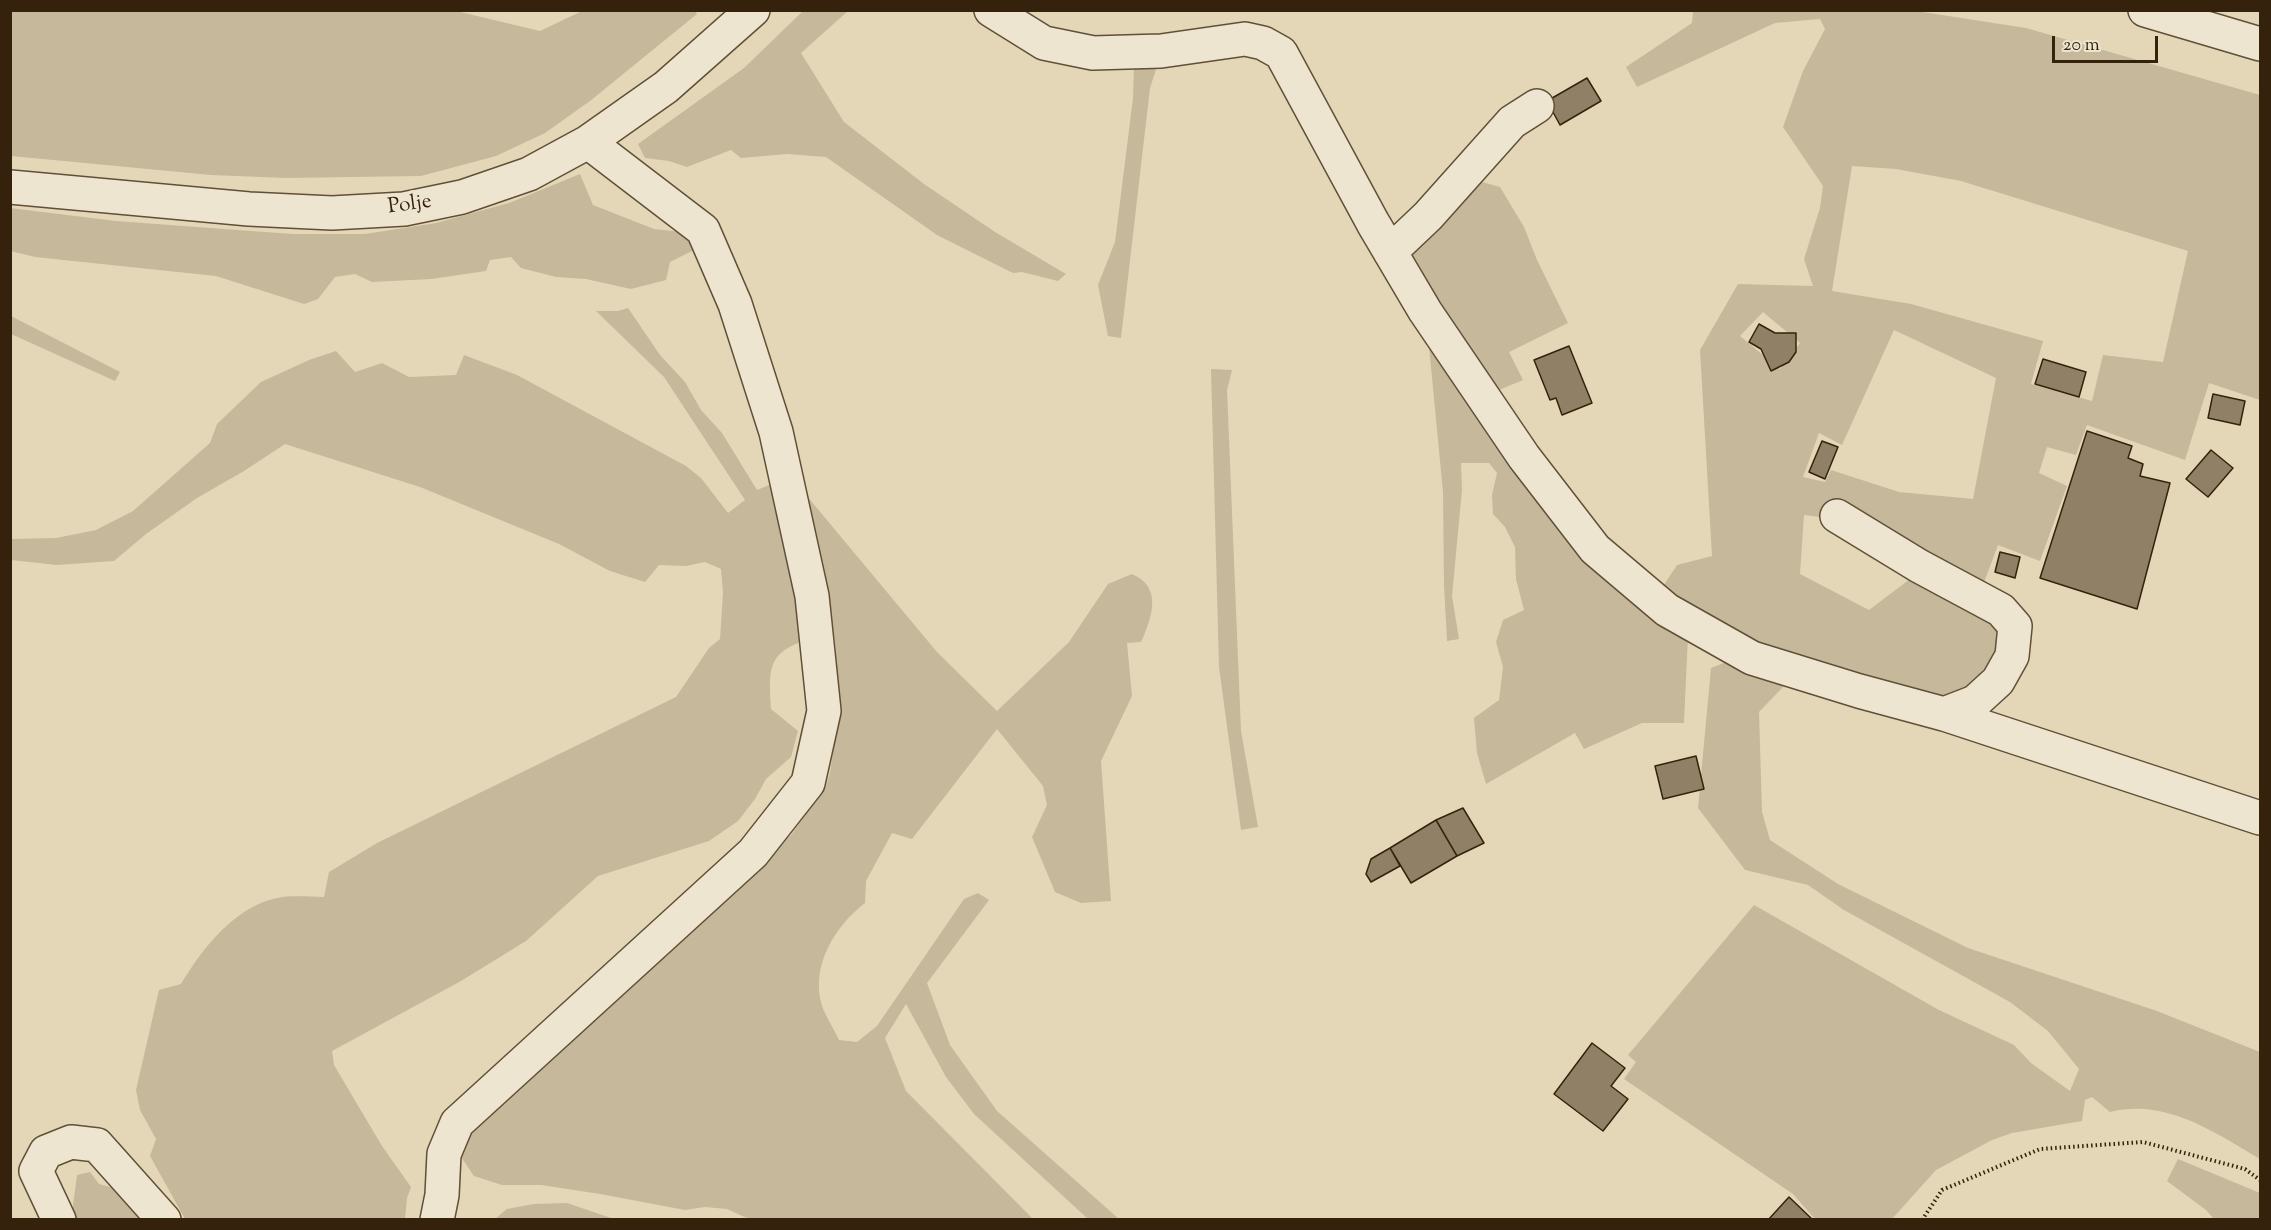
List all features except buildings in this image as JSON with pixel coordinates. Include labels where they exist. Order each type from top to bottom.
[{"type":"street","name":"Polje","points":[[10,187],[249,209],[332,213],[404,209],[462,197],[529,174],[588,142],[666,87],[753,10]]},
{"type":"street","points":[[991,10],[1044,43],[1093,53],[1161,51],[1245,39],[1263,43],[1281,53],[1390,252],[1425,311],[1524,457],[1595,549],[1666,610],[1752,658],[1859,692],[1944,714],[2260,818]]},
{"type":"street","points":[[2145,10],[2260,44]]},
{"type":"street","points":[[1390,252],[1428,216],[1512,122],[1537,106]]},
{"type":"street","points":[[437,1220],[442,1195],[444,1154],[457,1123],[753,853],[808,783],[824,711],[812,596],[776,432],[735,304],[703,230],[588,142]]},
{"type":"street","points":[[1837,516],[1919,566],[2001,610],[2015,626],[2012,656],[1998,681],[1975,702],[1944,714]]},
{"type":"street","points":[[59,1220],[36,1171],[46,1152],[71,1142],[97,1144],[164,1220]]},
{"type":"path","points":[[1922,1220],[1942,1190],[2040,1149],[2143,1142],[2245,1169],[2260,1180]]},
{"type":"shaded area","points":[[452,10],[540,31],[582,11],[695,10],[697,14],[590,101],[545,133],[496,156],[421,176],[286,178],[211,175],[11,156],[11,11]]},
{"type":"shaded area","points":[[804,10],[848,11],[801,53],[844,122],[924,184],[995,232],[1066,274],[1058,281],[1022,272],[1013,273],[937,235],[826,157],[787,154],[741,158],[731,150],[687,167],[669,161],[645,158],[638,144],[744,68]]},
{"type":"shaded area","points":[[1693,11],[1916,11],[2026,28],[2260,95],[2260,400],[2209,383],[2185,460],[2087,425],[2076,455],[2047,447],[2039,473],[2067,486],[2040,561],[1998,545],[1983,585],[1827,518],[1804,515],[1800,574],[1869,610],[1918,573],[2009,634],[1971,694],[1934,705],[1753,648],[1662,588],[1677,565],[1712,556],[1700,350],[1738,284],[1813,286],[1804,259],[1820,208],[1823,186],[1783,127],[1803,71],[1825,29],[1820,19],[1775,23],[1637,87],[1626,67],[1692,23]],"holes":[[[1852,166],[1896,169],[1961,181],[2188,251],[2163,362],[2103,355],[2092,401],[2031,384],[2043,341],[1911,304],[1832,291]],[[1763,312],[1800,343],[1780,369],[1740,336]],[[1894,330],[1996,378],[1973,499],[1899,492],[1831,470],[1825,482],[1803,477],[1819,433],[1842,445]]]},
{"type":"shaded area","points":[[1158,63],[1150,88],[1121,338],[1108,336],[1098,285],[1115,242],[1133,98],[1134,65]]},
{"type":"shaded area","points":[[580,174],[593,205],[654,229],[682,232],[696,249],[670,262],[666,280],[631,289],[586,279],[556,277],[521,268],[511,257],[490,260],[486,271],[431,279],[372,282],[355,274],[335,277],[318,299],[304,304],[216,276],[35,257],[11,251],[10,208],[116,221],[224,229],[293,234],[365,234],[436,223],[509,203]]},
{"type":"shaded area","points":[[1475,180],[1500,187],[1524,227],[1537,260],[1568,323],[1509,352],[1523,380],[1499,390],[1446,319],[1406,251]]},
{"type":"shaded area","points":[[628,308],[660,355],[685,382],[701,410],[722,433],[757,490],[774,483],[806,640],[783,651],[773,665],[771,674],[771,709],[798,731],[791,757],[766,779],[755,799],[738,821],[709,841],[598,876],[526,941],[461,981],[332,1051],[334,1065],[382,1146],[411,1187],[407,1198],[405,1219],[185,1219],[150,1156],[156,1139],[140,1110],[136,1090],[159,990],[181,984],[209,944],[233,920],[247,910],[277,898],[324,897],[329,872],[377,843],[676,697],[709,648],[720,639],[723,593],[721,569],[705,562],[686,566],[659,565],[645,582],[610,571],[559,544],[420,487],[285,444],[197,498],[146,534],[114,561],[57,565],[11,560],[10,539],[56,538],[96,530],[133,511],[210,443],[217,424],[261,382],[309,360],[336,351],[355,372],[382,363],[409,377],[456,375],[464,355],[517,375],[686,466],[701,478],[728,513],[745,500],[664,377],[596,311],[618,311]]},
{"type":"shaded area","points":[[11,316],[120,372],[115,381],[11,334]]},
{"type":"shaded area","points":[[1428,336],[1688,635],[1684,723],[1642,723],[1584,749],[1575,733],[1486,784],[1477,753],[1474,718],[1499,700],[1503,667],[1496,642],[1503,620],[1524,610],[1516,579],[1515,547],[1505,527],[1493,514],[1492,495],[1497,473],[1489,463],[1461,463],[1462,490],[1452,596],[1459,639],[1447,641],[1443,492]]},
{"type":"shaded area","points":[[1211,369],[1232,370],[1227,390],[1241,731],[1258,827],[1241,830],[1219,667]]},
{"type":"shaded area","points":[[806,495],[937,652],[997,711],[1069,642],[1108,584],[1132,574],[1148,587],[1152,604],[1149,623],[1141,642],[1127,643],[1132,696],[1101,761],[1111,901],[1081,903],[1055,892],[1032,837],[1047,805],[1043,786],[997,729],[912,839],[892,833],[866,881],[865,903],[854,912],[835,935],[822,962],[819,976],[822,1006],[839,1040],[857,1042],[877,1026],[964,899],[978,893],[989,900],[927,983],[950,1045],[997,1111],[1119,1219],[1088,1219],[974,1114],[946,1077],[906,1004],[885,1038],[906,1091],[1033,1219],[749,1219],[727,1209],[705,1207],[685,1210],[541,1185],[502,1185],[474,1176],[452,1144],[791,835],[826,786],[840,707],[835,644],[823,567]]},
{"type":"shaded area","points":[[1734,659],[1789,676],[1783,687],[1759,712],[1762,812],[1770,840],[1838,884],[1968,948],[2157,1011],[2260,1052],[2260,1159],[2189,1120],[2151,1110],[2131,1109],[2110,1112],[2092,1097],[2085,1100],[2082,1121],[2012,1133],[1992,1140],[1936,1170],[1892,1219],[1815,1219],[1793,1194],[1624,1079],[1636,1062],[1628,1055],[1754,905],[1939,1010],[2014,1045],[2031,1063],[2070,1091],[2079,1069],[2048,1031],[2010,1002],[1844,910],[1808,885],[1745,870],[1698,808],[1711,668]]},
{"type":"shaded area","points":[[2178,1159],[2260,1193],[2260,1219],[2214,1219],[2206,1210],[2167,1181]]},
{"type":"shaded area","points":[[90,1172],[99,1184],[131,1193],[151,1219],[74,1219],[72,1213],[77,1175]]},
{"type":"shaded area","points":[[567,1203],[614,1219],[495,1219],[507,1209],[534,1204]]}]
